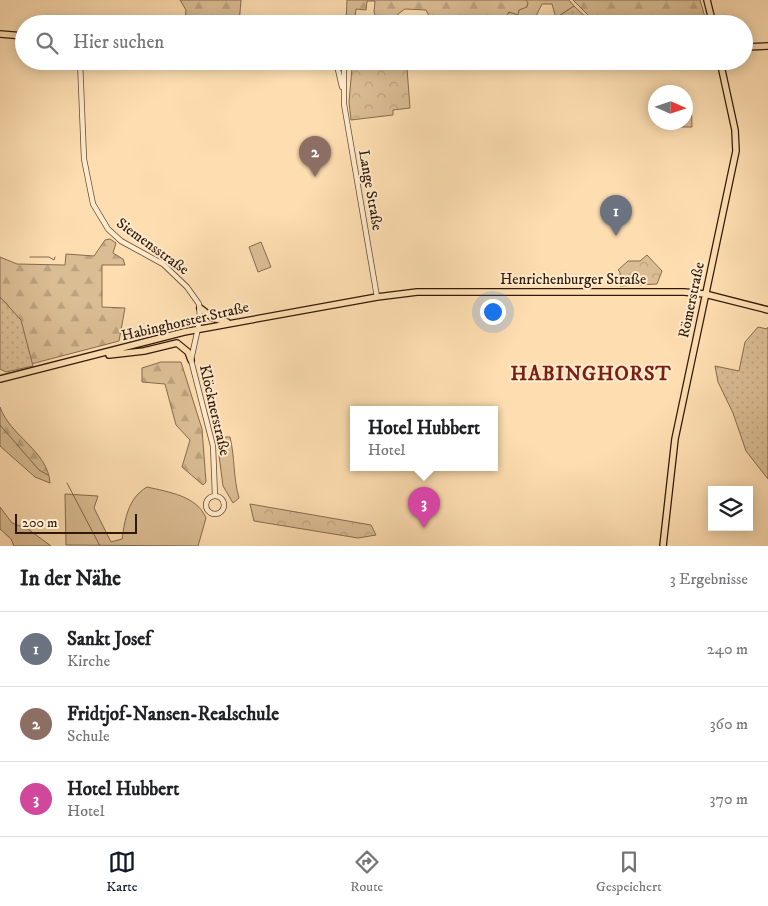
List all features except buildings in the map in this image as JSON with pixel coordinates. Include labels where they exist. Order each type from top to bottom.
[{"type":"main road","points":[[707,0],[711,15]]},
{"type":"main road","points":[[0,34],[15,35]]},
{"type":"main road","points":[[753,47],[768,46]]},
{"type":"main road","name":"Römerstraße","points":[[663,546],[675,439],[736,151],[735,130],[722,70]]},
{"type":"main road","name":"Henrichenburger Straße","points":[[377,297],[445,292],[661,292],[705,294],[768,310]]},
{"type":"main road","name":"Habinghorster Straße","points":[[0,379],[196,330],[377,297]]},
{"type":"main road","points":[[200,308],[213,318],[229,323]]},
{"type":"main road","points":[[88,358],[144,351],[177,343],[188,352],[191,360]]},
{"type":"street","name":"Siemensstraße","points":[[80,70],[84,159],[88,188],[96,212],[108,229],[117,237],[156,260],[187,287],[196,297],[200,308]]},
{"type":"street","name":"Lange Straße","points":[[338,70],[343,88],[377,297]]},
{"type":"street","name":"Lange Straße","points":[[343,88],[344,70]]},
{"type":"street","points":[[196,330],[200,308]]},
{"type":"street","name":"Klöcknerstraße","points":[[196,330],[191,360],[213,446],[215,496]]},
{"type":"street","points":[[215,496],[222,499],[224,504],[221,511],[215,514],[208,511],[206,504],[210,498],[215,496]]},
{"type":"green space","points":[[180,0],[241,0],[240,15],[186,15],[186,10]]},
{"type":"green space","points":[[347,0],[526,0],[528,3],[527,7],[519,10],[518,15],[509,12],[507,15],[428,15],[426,10],[405,9],[398,15],[375,15],[375,1],[367,1],[366,10],[356,9],[355,15],[346,15]]},
{"type":"green space","points":[[526,0],[569,0],[574,6],[560,15],[555,15],[552,4],[542,4],[536,15],[506,15],[523,8]]},
{"type":"green space","points":[[573,0],[700,0],[704,15],[588,15]]},
{"type":"green space","points":[[574,6],[584,15],[560,15]]},
{"type":"green space","points":[[352,70],[407,70],[410,108],[393,110],[393,115],[351,120],[349,102]]},
{"type":"green space","points":[[110,239],[116,243],[113,253],[123,259],[125,265],[102,265],[102,307],[125,308],[119,341],[31,364],[22,328],[0,297],[0,257],[17,264],[65,265],[66,254],[94,256],[105,240]]},
{"type":"green space","points":[[261,242],[271,267],[258,272],[249,247]]},
{"type":"green space","points":[[647,255],[662,271],[657,284],[620,286],[620,272],[618,270],[628,261],[640,261]]},
{"type":"green space","points":[[0,297],[21,320],[33,366],[6,372],[0,369]]},
{"type":"green space","points":[[758,327],[767,329],[768,327],[768,479],[746,451],[733,413],[718,382],[715,366],[739,371],[745,342]]},
{"type":"green space","points":[[161,362],[181,362],[202,429],[206,482],[203,485],[182,467],[190,440],[176,425],[165,384],[142,382],[142,368]]},
{"type":"green space","points":[[0,407],[12,427],[43,462],[48,472],[50,483],[35,477],[0,446]]},
{"type":"green space","points":[[230,437],[239,498],[233,503],[223,486],[217,440]]},
{"type":"green space","points":[[147,487],[181,496],[202,511],[206,518],[198,546],[66,545],[65,494],[98,496],[94,508],[111,542],[122,539],[128,510],[136,497]]},
{"type":"green space","points":[[250,504],[371,525],[376,535],[358,538],[254,521]]},
{"type":"green space","points":[[0,507],[12,523],[28,529],[51,546],[14,546],[11,539],[0,529]]},
{"type":"waterway","points":[[30,257],[49,257],[54,260],[55,257]]},
{"type":"waterway","points":[[0,425],[39,470],[48,475]]},
{"type":"waterway","points":[[67,483],[100,546]]},
{"type":"place","name":"Fridtjof-Nansen-Realschule","points":[[315,177]]},
{"type":"place","name":"Sankt Josef","points":[[616,236]]},
{"type":"place","name":"Hotel Hubbert","points":[[424,528]]},
{"type":"district","name":"HABINGHORST","points":[[591,373]]}]
